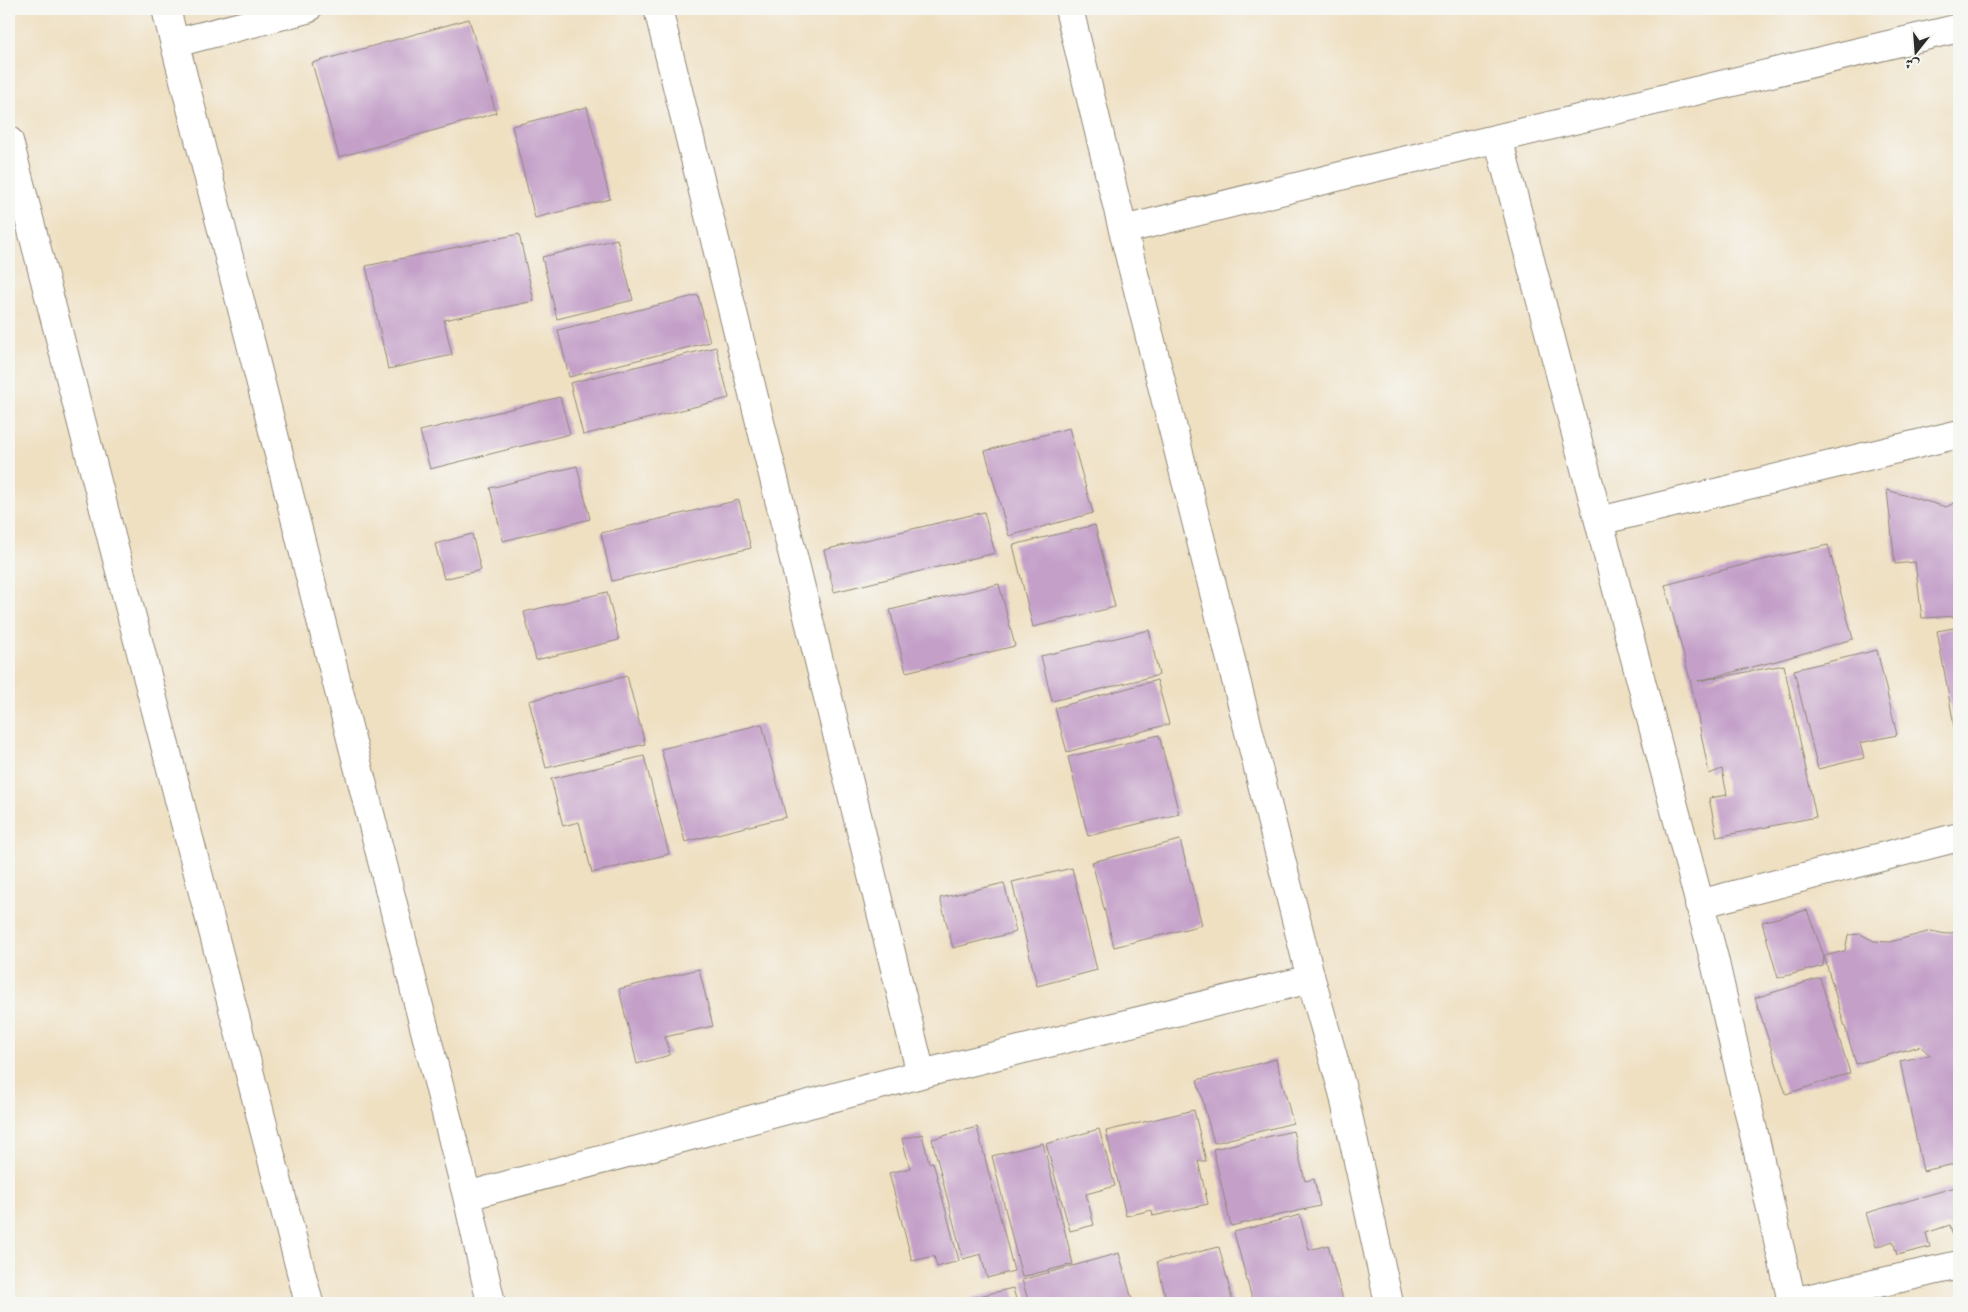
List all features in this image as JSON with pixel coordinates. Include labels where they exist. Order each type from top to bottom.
[{"type":"street","points":[[166,9],[467,1196],[491,1303]]},
{"type":"street","points":[[175,43],[308,9]]},
{"type":"street","points":[[658,9],[921,1074]]},
{"type":"street","points":[[1069,9],[1311,978],[1343,1092],[1389,1303]]},
{"type":"street","points":[[1123,230],[1959,28]]},
{"type":"street","points":[[1498,138],[1716,968],[1790,1303],[1959,1265]]},
{"type":"street","points":[[9,141],[309,1303]]},
{"type":"street","points":[[1599,521],[1959,434]]},
{"type":"street","points":[[1699,904],[1959,836]]},
{"type":"street","points":[[467,1196],[921,1074],[1311,978]]},
{"type":"building","points":[[469,19],[496,113],[339,157],[312,63]]},
{"type":"building","points":[[587,107],[610,199],[535,218],[512,126]]},
{"type":"building","points":[[519,234],[534,301],[444,320],[452,355],[388,369],[366,266]]},
{"type":"building","points":[[617,239],[633,300],[557,319],[542,257]]},
{"type":"building","points":[[698,295],[710,342],[569,377],[558,330]]},
{"type":"building","points":[[716,347],[729,398],[583,435],[570,383]]},
{"type":"building","points":[[560,397],[570,434],[430,469],[420,431]]},
{"type":"building","points":[[1069,428],[1093,513],[1009,536],[985,451]]},
{"type":"building","points":[[577,466],[590,519],[503,541],[490,488]]},
{"type":"building","points":[[1887,490],[1946,507],[1959,501],[1959,616],[1922,618],[1915,562],[1895,564]]},
{"type":"building","points":[[739,500],[751,548],[612,581],[601,533]]},
{"type":"building","points":[[984,512],[995,553],[834,592],[824,550]]},
{"type":"building","points":[[1095,525],[1115,607],[1033,627],[1013,545]]},
{"type":"building","points":[[472,534],[481,570],[444,579],[435,544]]},
{"type":"building","points":[[1828,545],[1853,639],[1698,681],[1784,665],[1816,817],[1717,837],[1709,798],[1727,795],[1722,769],[1709,774],[1691,683],[1665,585]]},
{"type":"building","points":[[999,584],[1015,646],[906,672],[890,610]]},
{"type":"building","points":[[607,592],[619,640],[536,660],[524,612]]},
{"type":"building","points":[[1959,627],[1959,748],[1958,748],[1937,631]]},
{"type":"building","points":[[1149,630],[1159,675],[1052,701],[1041,656]]},
{"type":"building","points":[[1877,650],[1897,735],[1860,743],[1864,758],[1818,769],[1794,670]]},
{"type":"building","points":[[627,676],[645,744],[546,768],[529,701]]},
{"type":"building","points":[[1157,680],[1169,724],[1067,752],[1055,708]]},
{"type":"building","points":[[762,724],[786,817],[685,842],[661,749]]},
{"type":"building","points":[[1159,735],[1179,814],[1088,836],[1068,757]]},
{"type":"building","points":[[644,756],[669,854],[592,873],[579,822],[563,826],[551,779]]},
{"type":"building","points":[[1180,840],[1202,925],[1114,947],[1092,862]]},
{"type":"building","points":[[1072,868],[1097,970],[1037,986],[1012,882]]},
{"type":"building","points":[[1004,883],[1016,932],[953,948],[940,898]]},
{"type":"building","points":[[1807,910],[1824,956],[1823,966],[1778,978],[1762,922]]},
{"type":"building","points":[[1931,931],[1946,934],[1959,931],[1959,1163],[1923,1171],[1900,1061],[1930,1055],[1920,1046],[1856,1064],[1824,956],[1845,951],[1848,935],[1860,934],[1874,941],[1890,942]]},
{"type":"building","points":[[699,969],[713,1026],[665,1037],[670,1055],[637,1064],[619,989]]},
{"type":"building","points":[[1820,978],[1850,1073],[1786,1094],[1755,998]]},
{"type":"building","points":[[1276,1059],[1293,1123],[1214,1143],[1197,1080]]},
{"type":"building","points":[[1194,1110],[1206,1161],[1198,1161],[1208,1204],[1153,1216],[1152,1210],[1126,1216],[1106,1131]]},
{"type":"building","points":[[977,1127],[1014,1271],[987,1278],[981,1254],[963,1259],[932,1139]]},
{"type":"building","points":[[1099,1129],[1115,1186],[1086,1194],[1094,1225],[1070,1231],[1046,1144]]},
{"type":"building","points":[[1293,1131],[1305,1181],[1314,1179],[1320,1206],[1231,1226],[1213,1149]]},
{"type":"building","points":[[922,1134],[929,1163],[933,1162],[959,1261],[937,1267],[934,1256],[912,1261],[889,1173],[910,1168],[902,1139]]},
{"type":"building","points":[[1043,1143],[1073,1264],[1022,1277],[992,1156]]},
{"type":"building","points":[[1959,1186],[1959,1239],[1954,1240],[1950,1225],[1926,1233],[1930,1247],[1897,1255],[1893,1241],[1876,1247],[1866,1213]]},
{"type":"building","points":[[1300,1215],[1309,1250],[1328,1245],[1344,1303],[1253,1303],[1234,1232]]},
{"type":"building","points":[[1219,1247],[1233,1303],[1167,1303],[1157,1262]]},
{"type":"building","points":[[1119,1253],[1133,1303],[1029,1303],[1022,1280]]},
{"type":"building","points":[[1013,1288],[1017,1303],[973,1303],[971,1298]]}]
